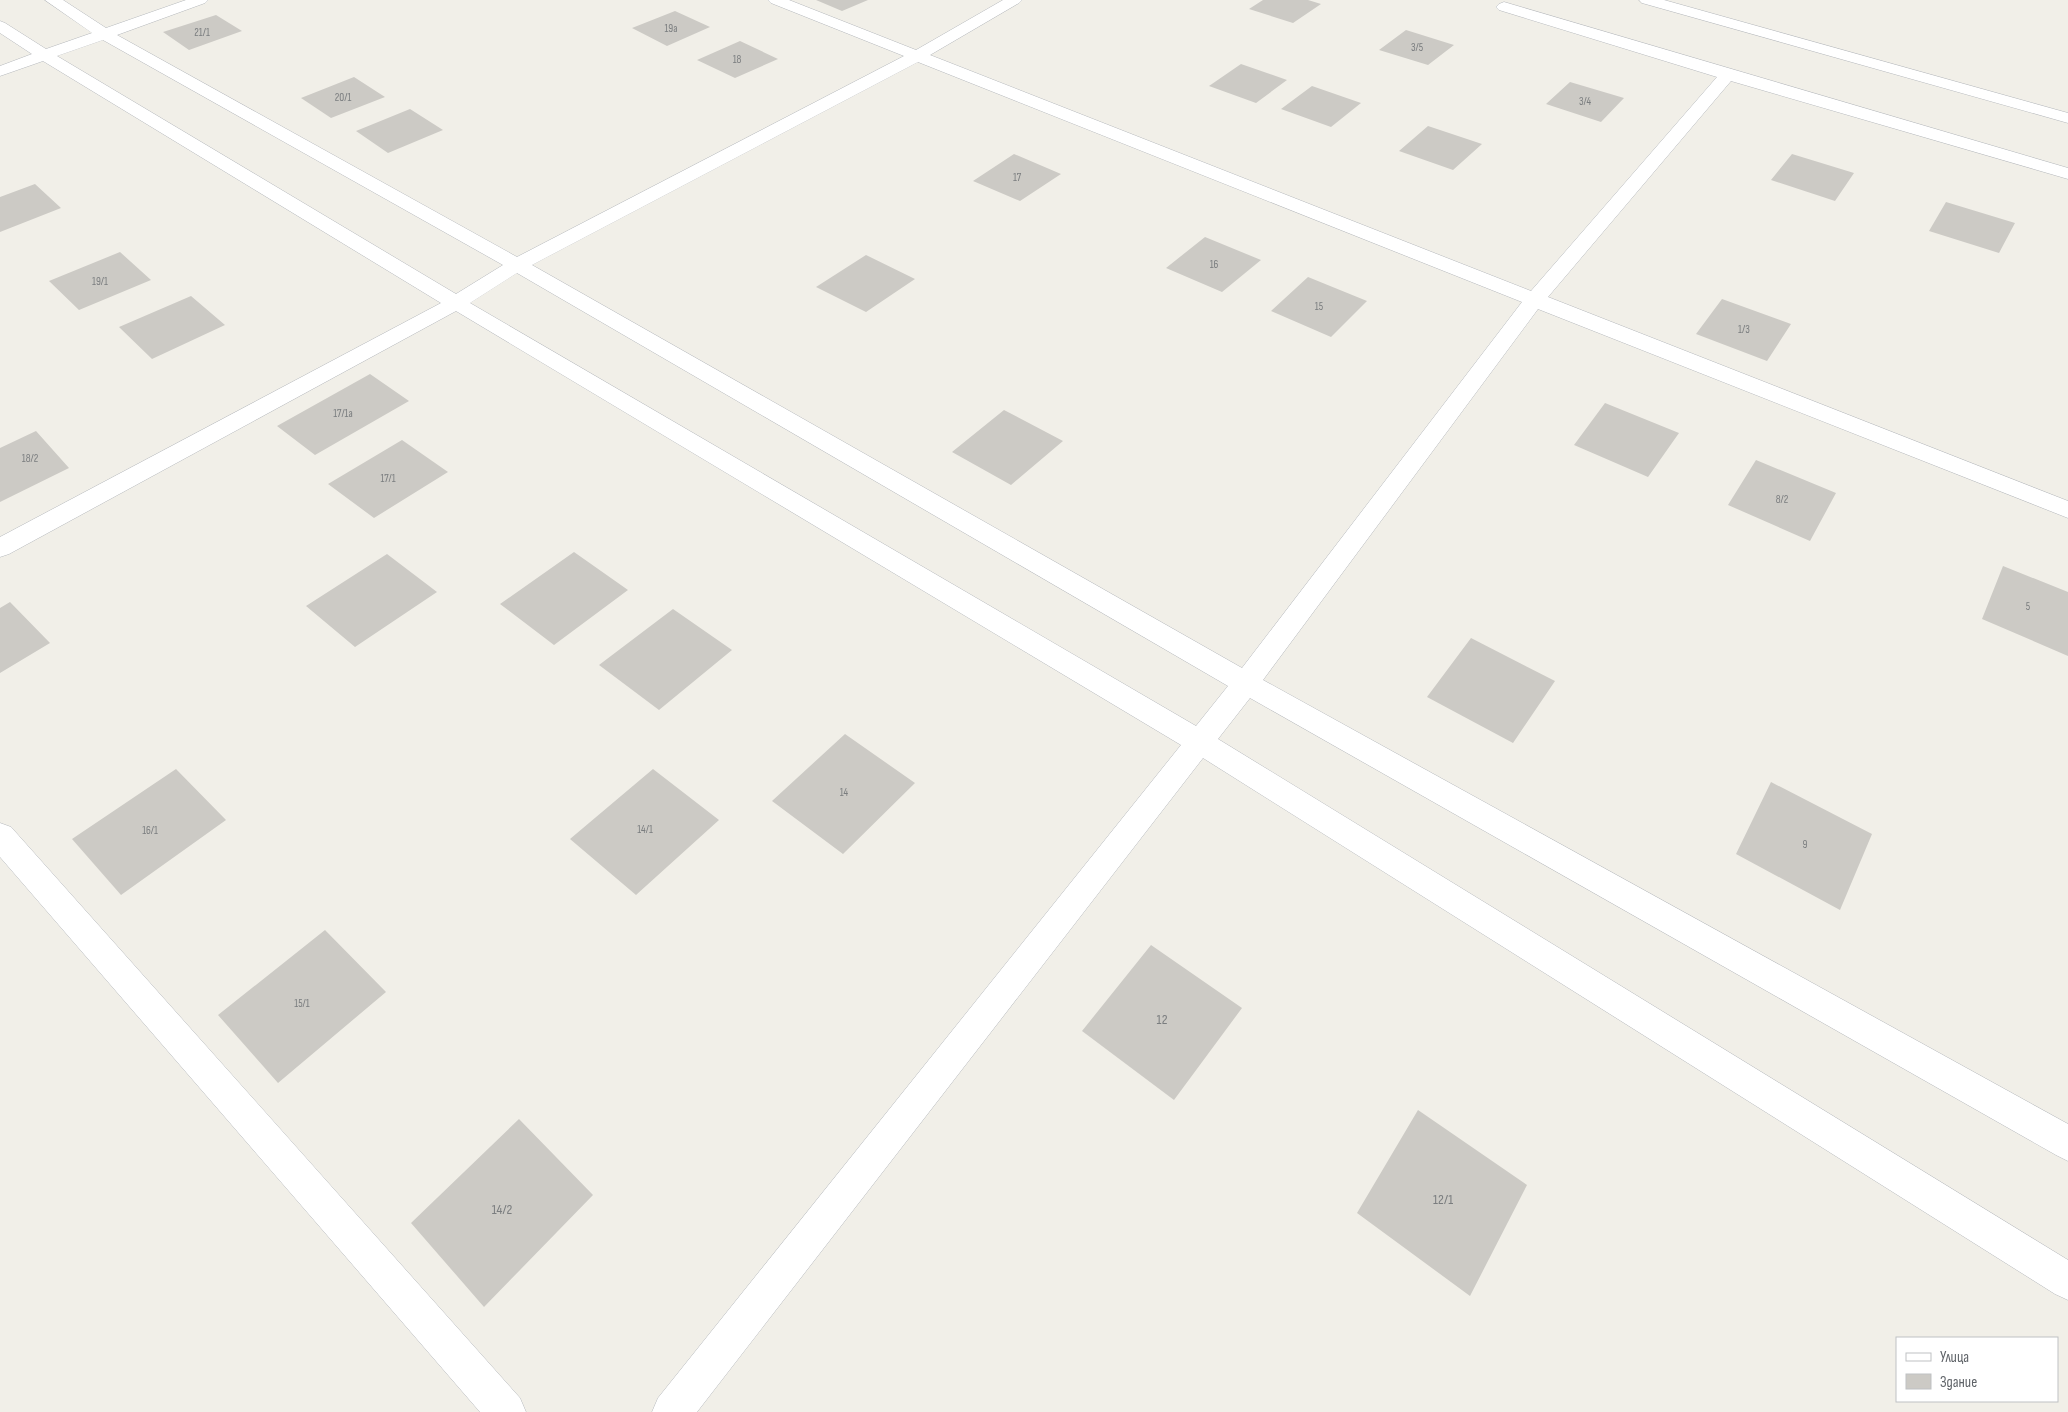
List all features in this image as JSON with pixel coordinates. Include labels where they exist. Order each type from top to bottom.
[{"type":"street","points":[[53,0],[106,34],[517,265],[1246,683],[2068,1143]]},
{"type":"street","points":[[0,71],[200,0]]},
{"type":"street","points":[[776,0],[2068,510]]},
{"type":"street","points":[[0,548],[456,303],[517,265],[918,55],[1014,0]]},
{"type":"street","points":[[1647,0],[2068,118]]},
{"type":"street","points":[[1502,3],[1728,75],[2068,174]]},
{"type":"street","points":[[0,26],[45,56],[456,303],[1200,742],[2068,1281]]},
{"type":"street","points":[[672,1412],[1246,683],[1534,300],[1728,75]]},
{"type":"street","points":[[0,836],[506,1412]]},
{"type":"building","points":[[816,0],[868,0],[842,11]]},
{"type":"building","points":[[1263,0],[1308,0],[1321,4],[1293,23],[1249,9]]},
{"type":"building","points":[[675,11],[710,27],[667,46],[632,28]]},
{"type":"building","points":[[216,15],[242,31],[189,50],[163,32]]},
{"type":"building","points":[[1406,30],[1454,45],[1428,65],[1379,50]]},
{"type":"building","points":[[740,41],[778,59],[735,78],[697,60]]},
{"type":"building","points":[[1241,64],[1287,80],[1256,103],[1209,86]]},
{"type":"building","points":[[354,77],[385,97],[331,118],[301,98]]},
{"type":"building","points":[[1570,82],[1624,98],[1601,122],[1546,104]]},
{"type":"building","points":[[1312,86],[1361,103],[1331,127],[1281,109]]},
{"type":"building","points":[[410,109],[443,130],[388,153],[356,131]]},
{"type":"building","points":[[1428,126],[1482,144],[1453,170],[1399,151]]},
{"type":"building","points":[[1014,154],[1061,174],[1020,201],[973,181]]},
{"type":"building","points":[[1792,154],[1854,173],[1835,201],[1771,180]]},
{"type":"building","points":[[35,184],[61,208],[0,232],[0,197]]},
{"type":"building","points":[[1946,202],[2015,223],[1999,253],[1929,231]]},
{"type":"building","points":[[1205,237],[1261,260],[1222,292],[1166,268]]},
{"type":"building","points":[[120,252],[151,280],[79,310],[49,281]]},
{"type":"building","points":[[866,255],[915,279],[866,312],[816,287]]},
{"type":"building","points":[[1308,277],[1367,301],[1331,337],[1271,311]]},
{"type":"building","points":[[191,296],[225,325],[152,359],[119,327]]},
{"type":"building","points":[[1722,299],[1791,324],[1767,361],[1696,334]]},
{"type":"building","points":[[370,374],[409,401],[315,455],[277,426]]},
{"type":"building","points":[[1605,403],[1679,433],[1648,477],[1574,445]]},
{"type":"building","points":[[1004,410],[1063,441],[1011,485],[952,452]]},
{"type":"building","points":[[36,431],[69,468],[0,502],[0,448]]},
{"type":"building","points":[[402,440],[448,472],[374,518],[328,484]]},
{"type":"building","points":[[1756,460],[1836,493],[1810,541],[1728,505]]},
{"type":"building","points":[[574,552],[628,590],[554,645],[500,604]]},
{"type":"building","points":[[387,554],[437,592],[355,647],[306,606]]},
{"type":"building","points":[[2003,566],[2068,592],[2068,656],[1982,619]]},
{"type":"building","points":[[10,602],[50,643],[0,673],[0,608]]},
{"type":"building","points":[[673,609],[732,650],[659,710],[599,665]]},
{"type":"building","points":[[1471,638],[1555,681],[1513,743],[1427,697]]},
{"type":"building","points":[[845,734],[915,783],[843,854],[772,801]]},
{"type":"building","points":[[176,769],[226,820],[121,895],[72,839]]},
{"type":"building","points":[[653,769],[719,820],[636,895],[570,839]]},
{"type":"building","points":[[1771,782],[1872,834],[1840,910],[1736,854]]},
{"type":"building","points":[[325,930],[386,992],[278,1083],[218,1015]]},
{"type":"building","points":[[1151,945],[1242,1008],[1174,1100],[1082,1031]]},
{"type":"building","points":[[1418,1110],[1527,1185],[1470,1296],[1357,1213]]},
{"type":"building","points":[[519,1119],[593,1195],[484,1307],[411,1223]]}]
